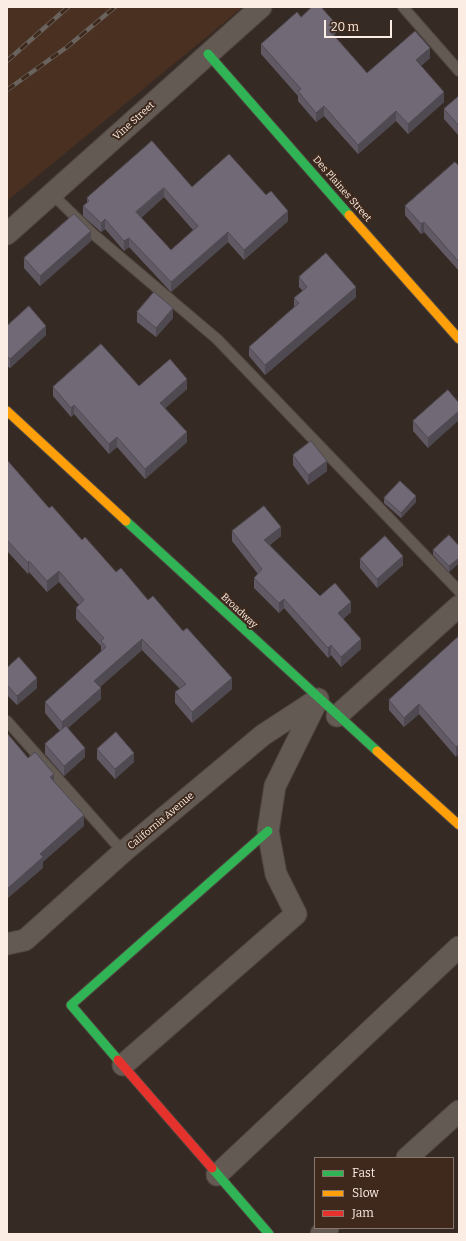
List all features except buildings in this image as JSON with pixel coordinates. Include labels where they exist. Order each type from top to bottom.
[{"type":"street","name":"Vine Street","points":[[7,234],[53,195],[261,7]]},
{"type":"street","name":"Des Plaines Street","points":[[208,54],[459,339]]},
{"type":"street","name":"Broadway","points":[[7,411],[318,699],[459,825]]},
{"type":"street","points":[[337,716],[459,606]]},
{"type":"street","points":[[123,1065],[296,914],[276,874],[268,831],[275,786],[318,699]]},
{"type":"street","name":"California Avenue","points":[[7,944],[25,940],[123,852],[263,735],[318,699]]},
{"type":"street","points":[[268,831],[71,1005],[269,1234]]},
{"type":"street","points":[[217,1175],[459,947]]},
{"type":"street","points":[[408,1157],[459,1111]]},
{"type":"lane","points":[[403,7],[459,71]]},
{"type":"lane","points":[[53,195],[92,233],[217,339],[459,591]]},
{"type":"lane","points":[[7,721],[123,852]]},
{"type":"shaded area","points":[[7,7],[243,7],[7,201]]},
{"type":"railway","points":[[7,61],[68,7]]},
{"type":"railway","points":[[7,90],[67,47],[115,7]]},
{"type":"traffic: fast","points":[[208,54],[349,215]]},
{"type":"traffic: fast","points":[[126,521],[377,751]]},
{"type":"traffic: fast","points":[[118,1060],[71,1005],[268,831]]},
{"type":"traffic: fast","points":[[212,1168],[269,1234]]},
{"type":"traffic: slow","points":[[349,215],[459,339]]},
{"type":"traffic: slow","points":[[7,411],[126,521]]},
{"type":"traffic: slow","points":[[377,751],[459,825]]},
{"type":"traffic: jam","points":[[118,1060],[212,1168]]}]
